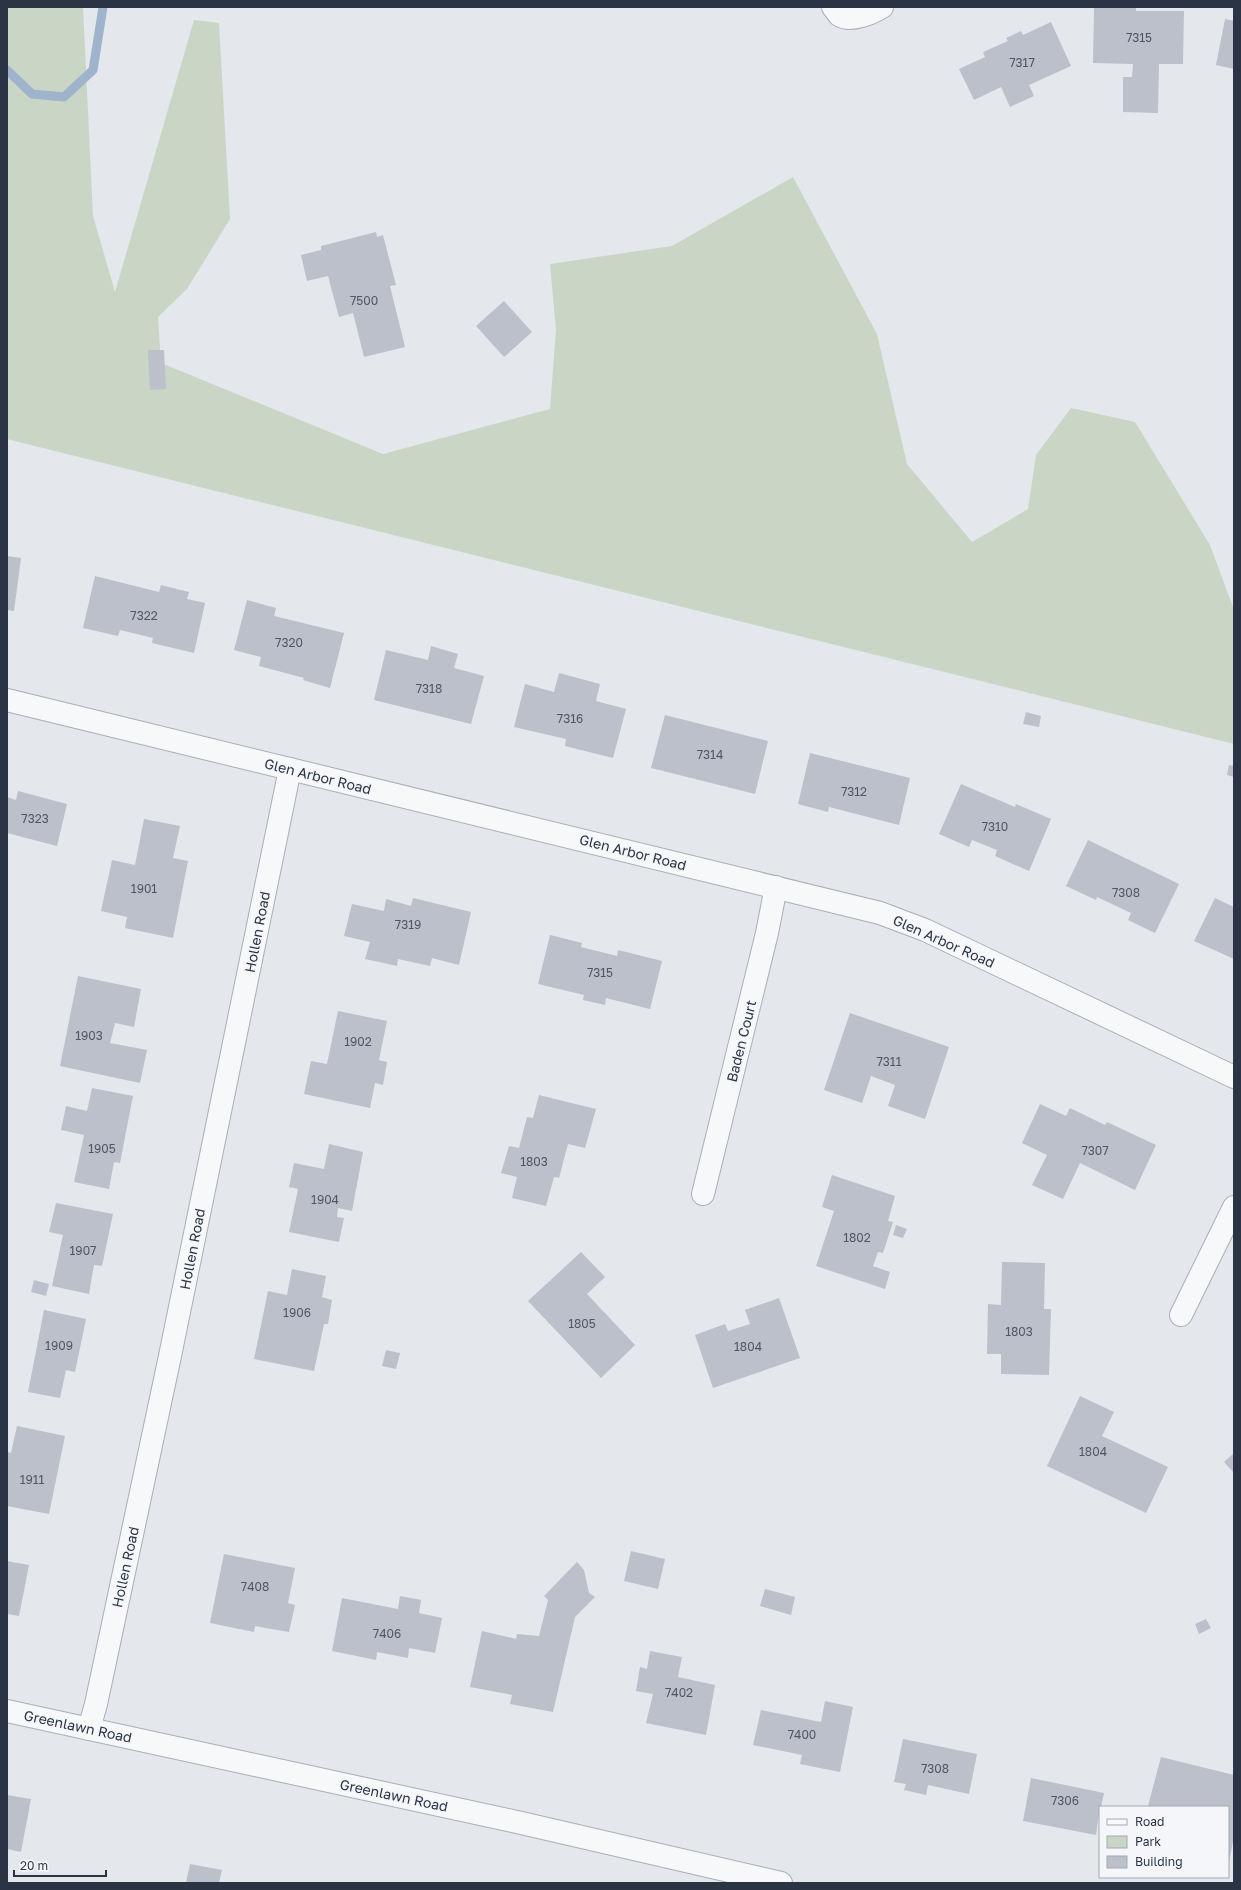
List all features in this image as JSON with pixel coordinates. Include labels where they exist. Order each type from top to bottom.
[{"type":"street","points":[[833,7],[840,15],[850,18],[862,16],[882,7]]},
{"type":"street","name":"Glen Arbor Road","points":[[7,700],[880,913],[925,930],[1234,1077]]},
{"type":"street","name":"Hollen Road","points":[[89,1729],[99,1689],[170,1356],[290,769]]},
{"type":"street","name":"Baden Court","points":[[703,1194],[767,933],[776,887]]},
{"type":"street","points":[[1181,1315],[1234,1207]]},
{"type":"street","name":"Greenlawn Road","points":[[7,1711],[517,1822],[781,1883]]},
{"type":"green space","points":[[7,7],[83,7],[93,216],[115,292],[194,20],[219,23],[230,219],[187,289],[158,317],[161,363],[383,454],[550,409],[556,330],[550,264],[672,246],[793,177],[877,334],[907,464],[972,542],[1028,509],[1036,455],[1071,408],[1135,422],[1210,545],[1234,610],[1234,744],[7,439]]},
{"type":"building","points":[[1094,7],[1136,7],[1136,11],[1184,11],[1183,64],[1159,64],[1158,113],[1123,112],[1123,77],[1132,77],[1133,64],[1093,63]]},
{"type":"building","points":[[1225,19],[1234,21],[1234,69],[1216,65]]},
{"type":"building","points":[[1051,22],[1071,66],[1029,85],[1034,96],[1010,107],[1001,87],[974,100],[959,69],[985,57],[983,52],[1008,41],[1006,38],[1021,31],[1023,35]]},
{"type":"building","points":[[376,232],[377,237],[383,235],[396,285],[390,286],[405,347],[364,357],[353,313],[339,317],[328,276],[307,281],[301,255],[321,250],[321,246]]},
{"type":"building","points":[[504,301],[532,332],[504,357],[476,326]]},
{"type":"building","points":[[148,350],[164,350],[166,389],[150,390]]},
{"type":"building","points":[[7,556],[21,558],[14,611],[7,610]]},
{"type":"building","points":[[95,576],[159,592],[161,585],[189,592],[187,599],[205,603],[194,653],[152,643],[153,638],[120,630],[118,636],[83,628]]},
{"type":"building","points":[[247,600],[276,608],[274,616],[344,633],[330,688],[303,680],[304,678],[259,666],[261,657],[234,650]]},
{"type":"building","points":[[431,646],[458,654],[454,668],[484,676],[471,724],[374,700],[386,650],[428,660]]},
{"type":"building","points":[[559,673],[600,684],[596,701],[626,709],[613,758],[565,746],[566,739],[514,727],[525,684],[554,692]]},
{"type":"building","points":[[1026,712],[1041,716],[1039,727],[1023,724]]},
{"type":"building","points":[[665,715],[768,741],[755,794],[651,768]]},
{"type":"building","points":[[810,753],[910,778],[899,825],[829,807],[828,812],[798,804]]},
{"type":"building","points":[[1229,765],[1234,766],[1234,777],[1227,775]]},
{"type":"building","points":[[961,784],[1015,807],[1016,804],[1051,819],[1029,871],[995,856],[997,850],[972,840],[969,847],[939,834]]},
{"type":"building","points":[[18,791],[67,804],[57,846],[7,833],[7,797],[16,800]]},
{"type":"building","points":[[144,819],[180,826],[173,858],[188,861],[173,938],[125,928],[127,917],[101,911],[112,860],[135,865]]},
{"type":"building","points":[[1088,840],[1179,884],[1155,933],[1128,920],[1131,913],[1097,897],[1096,900],[1066,886]]},
{"type":"building","points":[[413,898],[471,912],[459,965],[432,958],[430,966],[398,959],[397,966],[365,959],[370,942],[344,936],[352,904],[384,911],[386,899],[411,906]]},
{"type":"building","points":[[1215,898],[1234,907],[1234,959],[1194,941]]},
{"type":"building","points":[[550,935],[582,943],[581,947],[617,956],[618,950],[662,961],[650,1009],[606,998],[605,1005],[583,1000],[584,995],[538,984]]},
{"type":"building","points":[[78,976],[141,989],[134,1027],[115,1023],[110,1043],[147,1050],[140,1083],[60,1066]]},
{"type":"building","points":[[338,1011],[387,1021],[379,1060],[387,1062],[383,1085],[375,1083],[370,1108],[304,1094],[311,1061],[327,1064]]},
{"type":"building","points":[[850,1013],[949,1047],[925,1119],[888,1106],[895,1085],[871,1076],[862,1103],[824,1090]]},
{"type":"building","points":[[92,1088],[133,1096],[120,1163],[114,1162],[109,1189],[74,1182],[84,1135],[61,1130],[66,1106],[87,1111]]},
{"type":"building","points":[[539,1095],[596,1109],[585,1148],[568,1144],[559,1178],[554,1177],[546,1206],[512,1198],[517,1177],[501,1173],[509,1146],[519,1148],[527,1117],[533,1118]]},
{"type":"building","points":[[1040,1104],[1066,1116],[1070,1108],[1105,1125],[1107,1122],[1156,1145],[1135,1190],[1080,1163],[1063,1199],[1032,1185],[1047,1155],[1022,1143]]},
{"type":"building","points":[[329,1144],[363,1152],[352,1211],[338,1208],[337,1217],[344,1218],[339,1242],[289,1232],[298,1189],[289,1187],[294,1163],[324,1169]]},
{"type":"building","points":[[832,1175],[895,1196],[888,1221],[893,1222],[883,1253],[878,1252],[873,1266],[890,1272],[885,1289],[816,1266],[834,1211],[822,1207]]},
{"type":"building","points":[[56,1203],[113,1214],[102,1266],[94,1265],[89,1294],[52,1286],[63,1235],[49,1232]]},
{"type":"building","points":[[896,1225],[907,1229],[903,1238],[893,1235]]},
{"type":"building","points":[[581,1252],[605,1277],[587,1294],[635,1345],[601,1378],[528,1301]]},
{"type":"building","points":[[1002,1262],[1045,1263],[1044,1309],[1051,1309],[1049,1375],[1001,1374],[1001,1354],[987,1354],[988,1304],[1001,1305]]},
{"type":"building","points":[[292,1269],[326,1276],[322,1297],[332,1300],[328,1324],[324,1324],[314,1371],[254,1359],[268,1291],[287,1295]]},
{"type":"building","points":[[34,1280],[49,1284],[46,1296],[31,1292]]},
{"type":"building","points":[[779,1298],[800,1358],[713,1388],[695,1335],[725,1324],[728,1331],[750,1324],[745,1310]]},
{"type":"building","points":[[44,1310],[86,1319],[75,1372],[66,1370],[60,1398],[28,1392]]},
{"type":"building","points":[[386,1350],[400,1353],[396,1369],[382,1366]]},
{"type":"building","points":[[1080,1396],[1114,1412],[1102,1436],[1168,1467],[1146,1513],[1047,1466]]},
{"type":"building","points":[[17,1426],[65,1436],[49,1514],[7,1506],[7,1452],[11,1453]]},
{"type":"building","points":[[1234,1453],[1234,1473],[1224,1462]]},
{"type":"building","points":[[631,1551],[665,1559],[658,1589],[624,1581]]},
{"type":"building","points":[[224,1554],[295,1568],[288,1603],[295,1605],[289,1632],[255,1626],[254,1632],[210,1623]]},
{"type":"building","points":[[7,1561],[29,1565],[19,1616],[7,1614]]},
{"type":"building","points":[[577,1562],[584,1570],[589,1593],[595,1597],[575,1617],[553,1712],[510,1704],[512,1695],[470,1687],[482,1631],[516,1639],[517,1634],[539,1636],[548,1600],[544,1596]]},
{"type":"building","points":[[765,1589],[795,1597],[791,1615],[760,1606]]},
{"type":"building","points":[[400,1596],[421,1600],[419,1613],[442,1618],[435,1653],[409,1648],[408,1658],[377,1652],[376,1660],[332,1651],[342,1598],[398,1609]]},
{"type":"building","points":[[1206,1619],[1211,1628],[1199,1634],[1195,1624]]},
{"type":"building","points":[[650,1651],[682,1657],[678,1677],[715,1685],[706,1735],[646,1723],[653,1694],[636,1691],[640,1667],[647,1669]]},
{"type":"building","points":[[825,1701],[853,1707],[840,1772],[800,1764],[802,1755],[753,1745],[761,1710],[821,1722]]},
{"type":"building","points":[[903,1739],[977,1754],[969,1794],[928,1785],[926,1795],[904,1790],[906,1784],[894,1782]]},
{"type":"building","points":[[1161,1757],[1234,1775],[1234,1836],[1229,1862],[1229,1806],[1148,1806]]},
{"type":"building","points":[[1031,1778],[1104,1793],[1101,1806],[1099,1806],[1096,1835],[1023,1821]]},
{"type":"building","points":[[7,1795],[31,1799],[21,1852],[7,1849]]},
{"type":"building","points":[[190,1864],[222,1870],[219,1883],[186,1883]]},
{"type":"waterway","points":[[7,70],[32,94],[64,97],[93,70],[103,7]]}]
